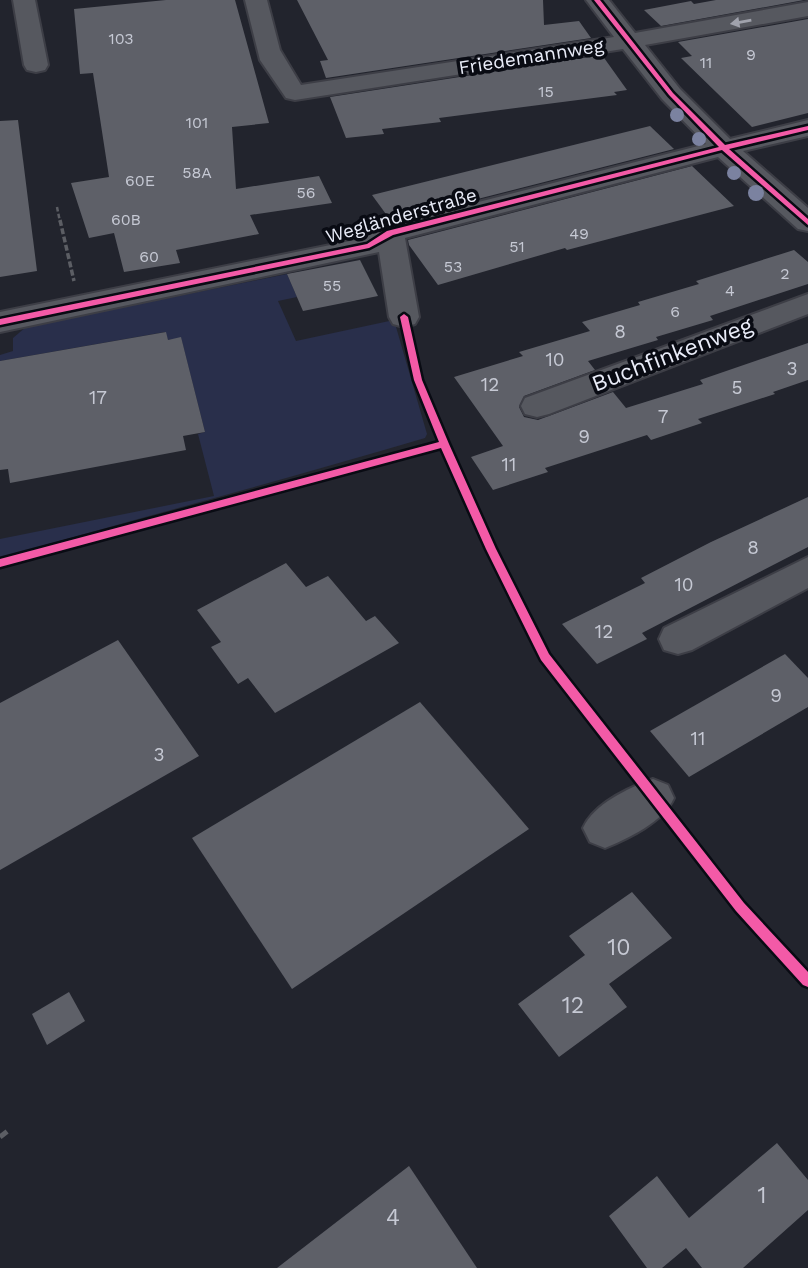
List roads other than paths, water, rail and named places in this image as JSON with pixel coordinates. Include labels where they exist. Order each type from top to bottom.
[{"type":"street","points":[[24,0],[36,65]]},
{"type":"street","name":"Friedemannweg","points":[[256,0],[265,43],[277,73],[295,93],[629,41],[808,9]]},
{"type":"street","points":[[597,0],[671,94],[724,148],[808,223]]},
{"type":"street","name":"Wegländerstraße","points":[[0,322],[369,246],[390,233],[808,128]]},
{"type":"street","points":[[390,233],[404,317]]},
{"type":"street","name":"Buchfinkenweg","points":[[537,406],[808,303]]},
{"type":"street","points":[[678,639],[808,571]]},
{"type":"street","points":[[605,828],[653,798]]}]
